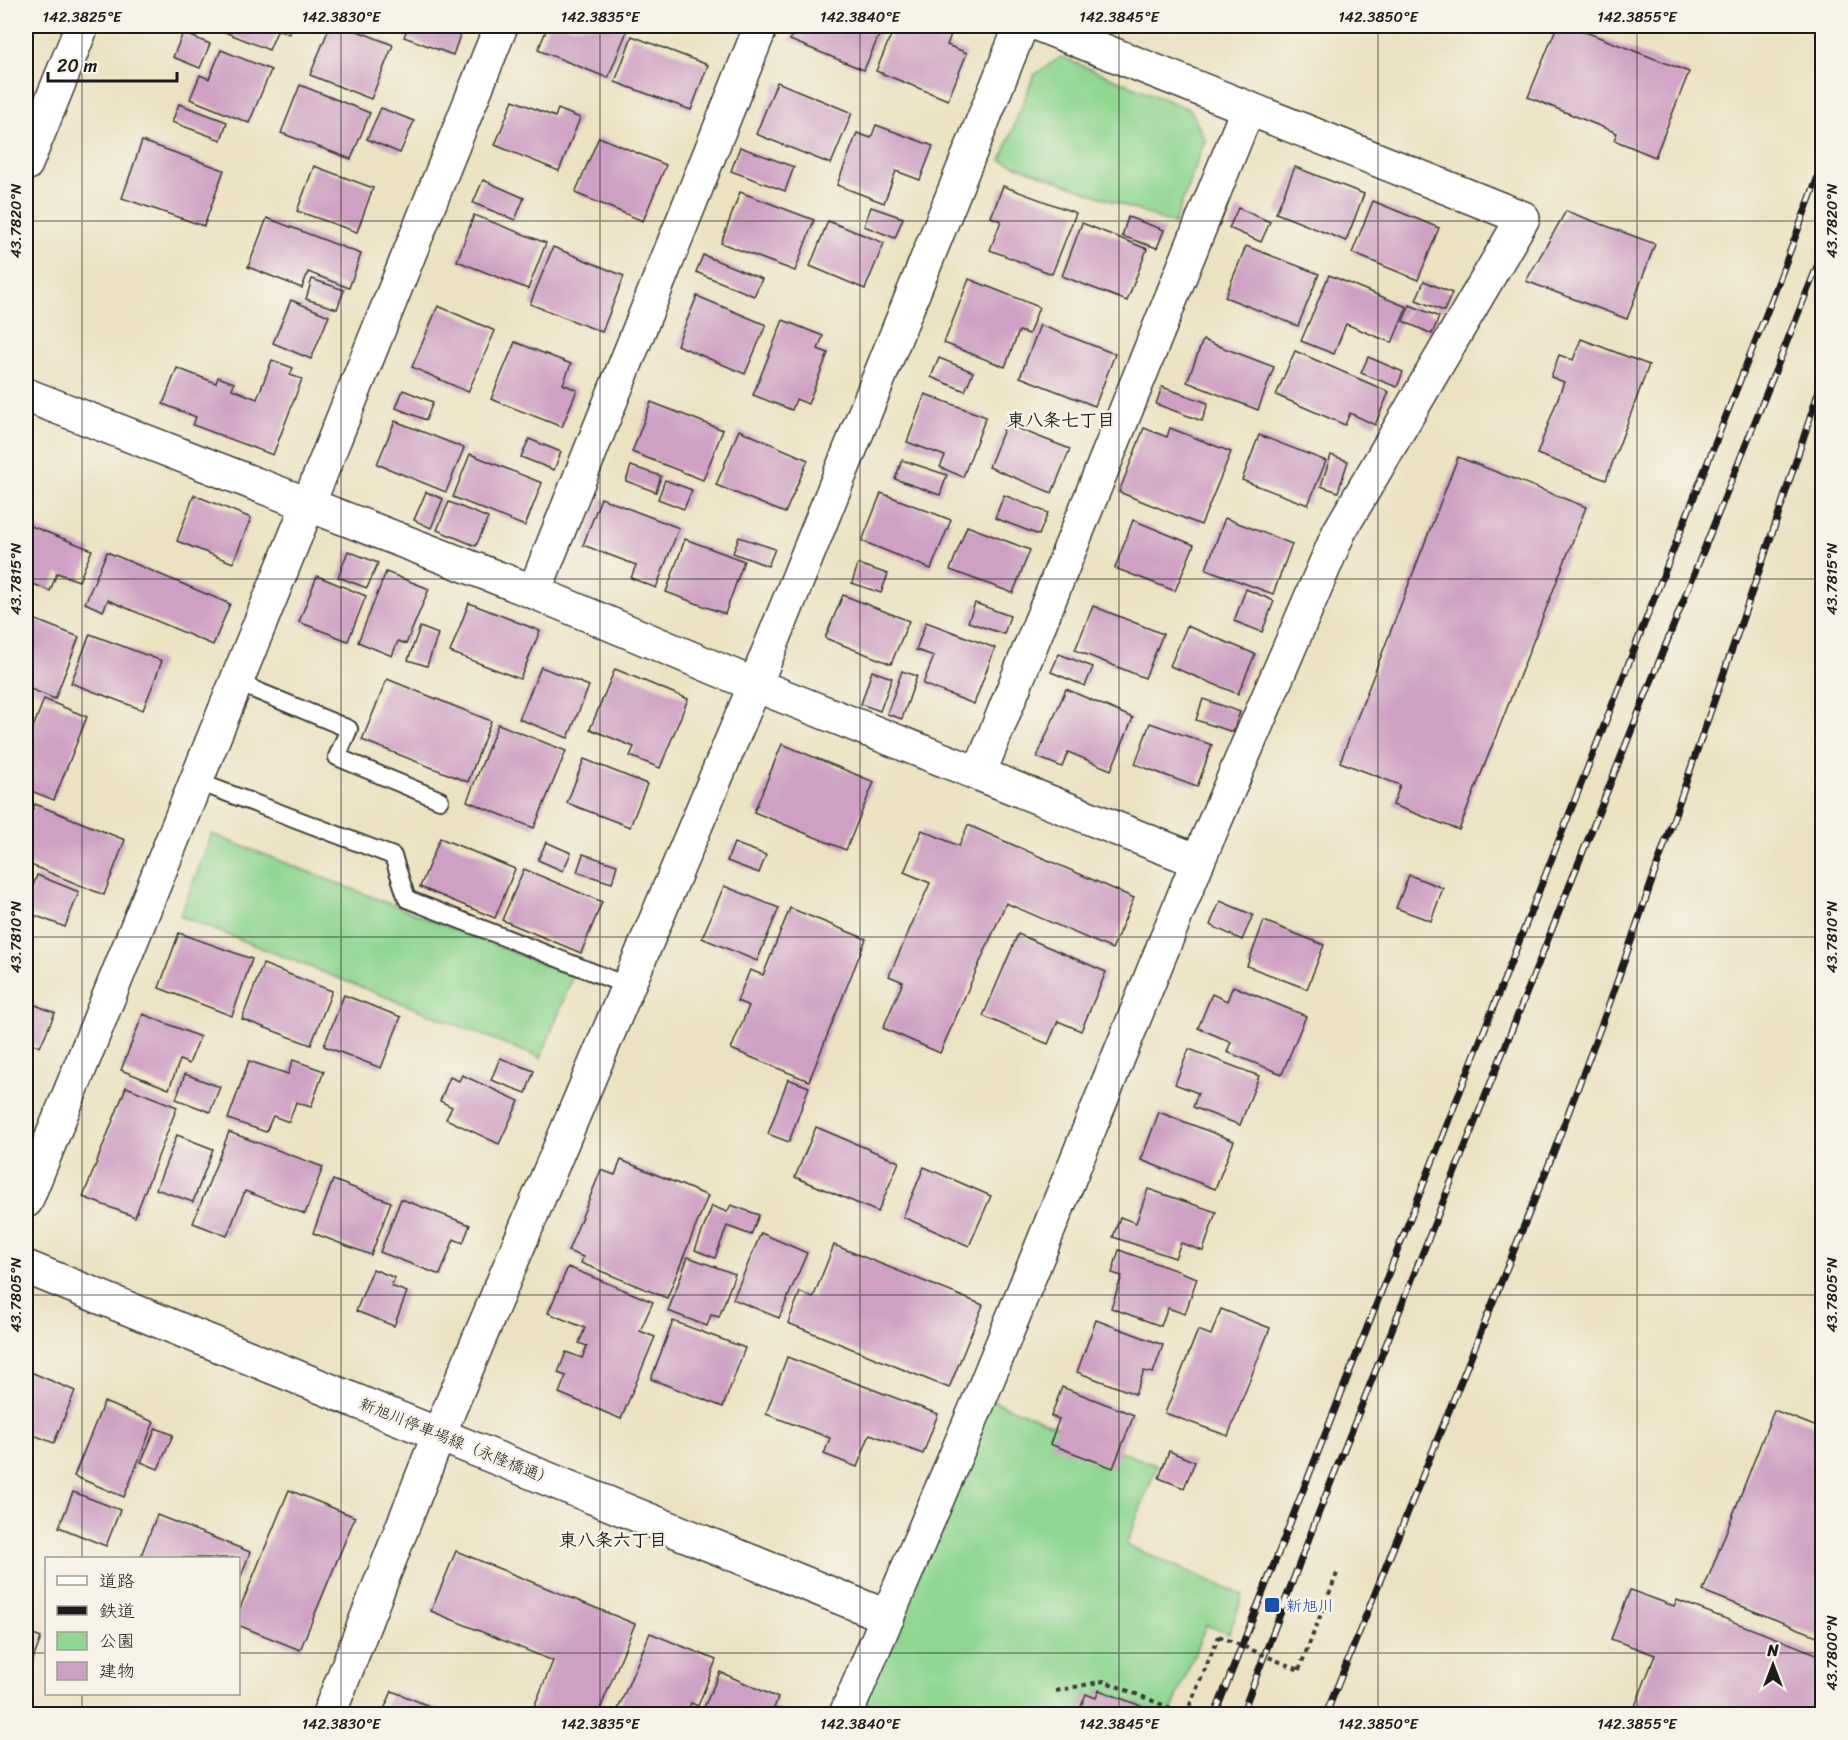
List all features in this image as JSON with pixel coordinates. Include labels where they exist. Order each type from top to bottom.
[{"type":"street","points":[[26,164],[82,26]]},
{"type":"street","points":[[26,1201],[501,26]]},
{"type":"street","points":[[534,592],[761,26]]},
{"type":"street","points":[[329,1714],[439,1434],[755,685],[1021,26]]},
{"type":"street","points":[[846,1714],[981,1396],[1198,861],[1339,532],[1523,218],[1042,26]]},
{"type":"street","points":[[979,774],[1248,108]]},
{"type":"street","points":[[26,395],[534,592],[755,685],[1198,861]]},
{"type":"street","name":"新旭川停車場線（永隆橋通）","points":[[26,1267],[888,1617]]},
{"type":"lane","points":[[236,682],[349,729],[337,757],[440,800]]},
{"type":"lane","points":[[196,781],[393,856],[407,899],[628,986]]},
{"type":"path","points":[[1056,1690],[1104,1681],[1186,1714],[1219,1636],[1299,1670],[1338,1571]]},
{"type":"green space","points":[[1061,57],[1191,110],[1205,140],[1174,224],[1001,160],[1034,75]]},
{"type":"green space","points":[[212,834],[573,976],[541,1058],[180,916]]},
{"type":"green space","points":[[981,1396],[1157,1466],[1126,1545],[1243,1595],[1229,1634],[1206,1625],[1170,1714],[1163,1714],[1099,1690],[1096,1698],[1086,1694],[1078,1714],[846,1714]]},
{"type":"building","points":[[222,26],[293,26],[289,34],[278,29],[269,50],[220,30]]},
{"type":"building","points":[[330,26],[345,26],[393,45],[371,99],[310,75]]},
{"type":"building","points":[[408,26],[436,26],[460,35],[453,55],[404,37]]},
{"type":"building","points":[[548,26],[614,26],[627,31],[608,78],[538,50]]},
{"type":"building","points":[[796,26],[883,26],[864,70],[790,40]]},
{"type":"building","points":[[895,26],[915,30],[917,26],[954,26],[947,45],[967,53],[948,100],[876,71]]},
{"type":"building","points":[[1557,26],[1570,26],[1689,72],[1655,157],[1614,140],[1617,133],[1528,97]]},
{"type":"building","points":[[183,33],[210,44],[200,68],[173,57]]},
{"type":"building","points":[[632,36],[708,65],[691,110],[615,82]]},
{"type":"building","points":[[221,50],[271,70],[249,123],[190,99],[200,75],[209,79]]},
{"type":"building","points":[[777,82],[852,113],[831,164],[756,134]]},
{"type":"building","points":[[300,85],[370,113],[351,159],[281,133]]},
{"type":"building","points":[[513,100],[555,117],[558,109],[580,118],[559,171],[495,145]]},
{"type":"building","points":[[179,104],[227,122],[221,140],[172,122]]},
{"type":"building","points":[[381,108],[414,121],[400,153],[367,139]]},
{"type":"building","points":[[876,125],[933,146],[920,180],[896,171],[884,203],[837,185],[857,133],[871,138]]},
{"type":"building","points":[[599,137],[666,165],[643,221],[575,193]]},
{"type":"building","points":[[142,141],[224,170],[204,226],[122,198]]},
{"type":"building","points":[[740,147],[794,167],[785,191],[731,171]]},
{"type":"building","points":[[314,166],[373,188],[357,232],[297,211]]},
{"type":"building","points":[[1295,167],[1364,194],[1346,241],[1276,213]]},
{"type":"building","points":[[483,180],[524,198],[515,220],[473,203]]},
{"type":"building","points":[[1003,186],[1076,213],[1052,274],[990,250],[1001,221],[991,217]]},
{"type":"building","points":[[740,192],[814,220],[795,271],[721,243]]},
{"type":"building","points":[[1373,201],[1439,228],[1418,280],[1352,253]]},
{"type":"building","points":[[871,207],[903,218],[895,238],[864,226]]},
{"type":"building","points":[[1238,208],[1270,222],[1261,242],[1229,228]]},
{"type":"building","points":[[1566,211],[1655,244],[1627,319],[1526,281]]},
{"type":"building","points":[[474,215],[546,243],[528,289],[457,261]]},
{"type":"building","points":[[1128,217],[1164,230],[1157,248],[1122,236]]},
{"type":"building","points":[[267,218],[361,254],[349,288],[308,272],[302,288],[248,267]]},
{"type":"building","points":[[828,221],[884,243],[865,289],[810,266]]},
{"type":"building","points":[[1082,223],[1147,249],[1127,301],[1062,276]]},
{"type":"building","points":[[1246,246],[1319,274],[1298,326],[1225,297]]},
{"type":"building","points":[[553,247],[624,276],[602,332],[530,304]]},
{"type":"building","points":[[703,255],[762,279],[754,296],[696,272]]},
{"type":"building","points":[[1329,275],[1407,307],[1392,343],[1346,324],[1334,354],[1301,341]]},
{"type":"building","points":[[312,279],[344,290],[337,309],[306,299]]},
{"type":"building","points":[[969,279],[1039,307],[1029,334],[1019,331],[1005,367],[944,343]]},
{"type":"building","points":[[1424,281],[1452,293],[1444,311],[1416,300]]},
{"type":"building","points":[[697,296],[766,325],[745,374],[677,345]]},
{"type":"building","points":[[291,300],[329,316],[311,359],[273,343]]},
{"type":"building","points":[[1410,305],[1439,317],[1432,334],[1403,321]]},
{"type":"building","points":[[438,306],[495,331],[468,392],[412,367]]},
{"type":"building","points":[[783,320],[823,336],[818,349],[828,353],[808,404],[796,399],[792,410],[753,395]]},
{"type":"building","points":[[1040,325],[1115,354],[1095,406],[1020,377]]},
{"type":"building","points":[[1581,339],[1649,365],[1606,480],[1537,454],[1564,382],[1551,377],[1559,355],[1573,360]]},
{"type":"building","points":[[1203,340],[1274,367],[1258,410],[1187,382]]},
{"type":"building","points":[[515,342],[571,364],[563,384],[577,390],[562,427],[491,399]]},
{"type":"building","points":[[1295,351],[1389,392],[1375,425],[1350,413],[1345,425],[1276,395]]},
{"type":"building","points":[[1368,357],[1403,372],[1397,387],[1361,373]]},
{"type":"building","points":[[939,358],[973,372],[965,391],[931,377]]},
{"type":"building","points":[[272,360],[293,368],[290,375],[302,379],[273,455],[193,425],[196,417],[163,404],[177,368],[216,383],[218,377],[234,383],[232,389],[257,399]]},
{"type":"building","points":[[1162,387],[1208,403],[1202,421],[1156,404]]},
{"type":"building","points":[[403,390],[433,402],[426,420],[396,408]]},
{"type":"building","points":[[925,394],[986,417],[963,477],[940,467],[945,456],[907,442]]},
{"type":"building","points":[[651,402],[723,430],[703,480],[632,452]]},
{"type":"building","points":[[395,421],[464,448],[446,492],[377,464]]},
{"type":"building","points":[[1006,424],[1070,449],[1052,493],[989,467]]},
{"type":"building","points":[[1144,428],[1167,437],[1170,428],[1231,452],[1201,525],[1119,492]]},
{"type":"building","points":[[739,430],[808,460],[785,513],[716,485]]},
{"type":"building","points":[[1259,435],[1326,461],[1308,505],[1242,480]]},
{"type":"building","points":[[529,439],[561,452],[554,470],[521,457]]},
{"type":"building","points":[[470,454],[542,483],[525,526],[453,497]]},
{"type":"building","points":[[1331,455],[1348,461],[1338,492],[1321,486]]},
{"type":"building","points":[[1458,457],[1586,507],[1459,830],[1393,805],[1400,785],[1340,762]]},
{"type":"building","points":[[902,460],[947,475],[940,495],[895,479]]},
{"type":"building","points":[[631,466],[661,476],[656,492],[626,481]]},
{"type":"building","points":[[665,480],[692,490],[684,509],[658,499]]},
{"type":"building","points":[[426,492],[443,499],[431,528],[414,520]]},
{"type":"building","points":[[881,493],[951,520],[931,569],[862,541]]},
{"type":"building","points":[[194,495],[251,518],[233,563],[177,541]]},
{"type":"building","points":[[1004,495],[1048,513],[1039,535],[995,518]]},
{"type":"building","points":[[601,498],[679,528],[656,588],[631,578],[636,565],[583,545]]},
{"type":"building","points":[[449,502],[488,518],[476,546],[437,530]]},
{"type":"building","points":[[1225,518],[1292,544],[1273,594],[1206,569]]},
{"type":"building","points":[[1133,520],[1194,545],[1175,591],[1115,568]]},
{"type":"building","points":[[26,524],[92,550],[79,581],[57,573],[50,591],[26,581]]},
{"type":"building","points":[[967,526],[1030,550],[1013,593],[950,570]]},
{"type":"building","points":[[739,537],[775,549],[768,566],[733,553]]},
{"type":"building","points":[[685,539],[744,561],[725,614],[666,592]]},
{"type":"building","points":[[348,551],[378,563],[367,588],[338,577]]},
{"type":"building","points":[[107,552],[230,604],[213,645],[108,600],[103,611],[85,603]]},
{"type":"building","points":[[858,564],[888,574],[881,593],[852,583]]},
{"type":"building","points":[[386,572],[429,589],[406,644],[398,641],[392,656],[358,642]]},
{"type":"building","points":[[317,576],[366,596],[348,641],[299,622]]},
{"type":"building","points":[[1246,589],[1274,601],[1262,632],[1234,621]]},
{"type":"building","points":[[843,595],[909,621],[891,664],[825,638]]},
{"type":"building","points":[[469,603],[540,631],[520,679],[450,652]]},
{"type":"building","points":[[975,603],[1010,616],[1004,634],[968,622]]},
{"type":"building","points":[[1093,606],[1163,634],[1145,678],[1075,650]]},
{"type":"building","points":[[26,616],[79,637],[55,699],[26,687]]},
{"type":"building","points":[[926,622],[995,648],[974,704],[923,684],[934,656],[916,650]]},
{"type":"building","points":[[1187,626],[1255,654],[1238,694],[1170,666]]},
{"type":"building","points":[[420,627],[438,634],[427,666],[408,660]]},
{"type":"building","points":[[90,634],[162,661],[143,710],[71,683]]},
{"type":"building","points":[[1059,654],[1093,667],[1085,686],[1051,672]]},
{"type":"building","points":[[541,667],[589,686],[568,738],[519,719]]},
{"type":"building","points":[[615,669],[688,699],[660,768],[630,756],[634,747],[590,729]]},
{"type":"building","points":[[872,671],[892,678],[880,711],[861,704]]},
{"type":"building","points":[[902,671],[917,676],[902,719],[887,714]]},
{"type":"building","points":[[387,679],[491,721],[468,782],[362,740]]},
{"type":"building","points":[[1066,689],[1133,718],[1111,770],[1068,752],[1062,767],[1037,757]]},
{"type":"building","points":[[44,699],[87,717],[54,800],[26,789],[26,746]]},
{"type":"building","points":[[1203,699],[1240,712],[1233,732],[1196,720]]},
{"type":"building","points":[[1150,723],[1212,745],[1197,787],[1135,764]]},
{"type":"building","points":[[498,724],[566,751],[534,828],[467,801]]},
{"type":"building","points":[[782,744],[874,782],[846,850],[754,812]]},
{"type":"building","points":[[584,759],[647,784],[630,827],[567,803]]},
{"type":"building","points":[[35,804],[125,840],[104,895],[26,863],[26,827]]},
{"type":"building","points":[[968,825],[1134,898],[1112,949],[1006,903],[940,1053],[883,1028],[903,982],[889,976],[930,883],[904,872],[922,830],[959,846]]},
{"type":"building","points":[[440,838],[515,869],[495,918],[420,887]]},
{"type":"building","points":[[546,842],[571,853],[563,871],[538,860]]},
{"type":"building","points":[[734,843],[766,855],[759,873],[727,861]]},
{"type":"building","points":[[583,854],[617,865],[612,883],[577,872]]},
{"type":"building","points":[[524,869],[602,902],[581,953],[502,920]]},
{"type":"building","points":[[37,875],[79,892],[65,927],[26,912]]},
{"type":"building","points":[[1409,875],[1443,888],[1431,921],[1396,908]]},
{"type":"building","points":[[724,886],[779,908],[757,961],[702,938]]},
{"type":"building","points":[[1220,901],[1253,915],[1242,940],[1210,925]]},
{"type":"building","points":[[790,908],[866,939],[809,1081],[731,1049],[749,1006],[737,1001],[750,970],[763,975]]},
{"type":"building","points":[[1264,921],[1324,945],[1307,989],[1247,966]]},
{"type":"building","points":[[179,933],[252,959],[232,1016],[159,988]]},
{"type":"building","points":[[1018,934],[1106,972],[1081,1031],[1058,1021],[1048,1044],[983,1016]]},
{"type":"building","points":[[263,964],[332,991],[311,1045],[242,1019]]},
{"type":"building","points":[[1233,986],[1306,1016],[1282,1074],[1227,1052],[1231,1042],[1198,1028],[1212,994],[1227,1001]]},
{"type":"building","points":[[344,995],[401,1017],[381,1068],[324,1046]]},
{"type":"building","points":[[26,1001],[55,1013],[40,1047],[26,1041]]},
{"type":"building","points":[[143,1014],[200,1037],[189,1064],[180,1060],[169,1089],[121,1070]]},
{"type":"building","points":[[1189,1049],[1259,1076],[1240,1125],[1193,1107],[1198,1093],[1175,1084]]},
{"type":"building","points":[[500,1058],[534,1071],[526,1093],[491,1080]]},
{"type":"building","points":[[293,1060],[324,1071],[311,1107],[296,1102],[289,1122],[273,1116],[266,1132],[228,1119],[249,1061],[288,1074]]},
{"type":"building","points":[[185,1074],[220,1087],[210,1112],[176,1099]]},
{"type":"building","points":[[462,1075],[519,1101],[499,1144],[446,1119],[452,1107],[440,1101],[450,1077],[459,1081]]},
{"type":"building","points":[[788,1079],[809,1087],[789,1142],[768,1134]]},
{"type":"building","points":[[126,1087],[177,1107],[135,1217],[83,1197]]},
{"type":"building","points":[[1159,1112],[1234,1141],[1215,1189],[1141,1160]]},
{"type":"building","points":[[816,1127],[899,1162],[878,1212],[795,1177]]},
{"type":"building","points":[[229,1132],[323,1167],[305,1214],[245,1191],[227,1236],[193,1223]]},
{"type":"building","points":[[177,1135],[213,1149],[193,1202],[156,1189]]},
{"type":"building","points":[[621,1160],[708,1196],[667,1298],[581,1263],[583,1257],[568,1251],[601,1170],[615,1175]]},
{"type":"building","points":[[924,1167],[991,1196],[969,1246],[903,1217]]},
{"type":"building","points":[[333,1180],[391,1202],[371,1255],[313,1233]]},
{"type":"building","points":[[1148,1189],[1216,1212],[1203,1251],[1181,1243],[1175,1258],[1113,1237],[1120,1217],[1136,1223]]},
{"type":"building","points":[[401,1199],[470,1225],[463,1243],[454,1239],[440,1275],[380,1252]]},
{"type":"building","points":[[731,1205],[759,1215],[751,1235],[727,1226],[715,1258],[695,1250],[712,1206],[727,1212]]},
{"type":"building","points":[[761,1233],[807,1253],[779,1318],[733,1299]]},
{"type":"building","points":[[834,1245],[983,1305],[949,1388],[788,1323],[800,1292],[813,1298]]},
{"type":"building","points":[[1119,1250],[1197,1278],[1185,1314],[1168,1308],[1161,1326],[1111,1308],[1122,1276],[1112,1273]]},
{"type":"building","points":[[688,1257],[735,1274],[719,1317],[711,1315],[707,1326],[668,1311]]},
{"type":"building","points":[[568,1267],[653,1302],[640,1331],[655,1337],[621,1419],[559,1393],[566,1376],[558,1373],[566,1352],[582,1358],[587,1346],[579,1343],[585,1328],[548,1313]]},
{"type":"building","points":[[373,1269],[395,1278],[391,1286],[407,1292],[394,1326],[356,1311]]},
{"type":"building","points":[[1221,1309],[1270,1328],[1228,1436],[1165,1413],[1198,1330],[1211,1335]]},
{"type":"building","points":[[1096,1320],[1163,1345],[1153,1373],[1144,1371],[1135,1394],[1077,1372]]},
{"type":"building","points":[[673,1321],[745,1348],[723,1407],[651,1379]]},
{"type":"building","points":[[787,1357],[938,1414],[923,1454],[870,1434],[857,1467],[824,1454],[830,1438],[766,1414]]},
{"type":"building","points":[[26,1370],[75,1391],[54,1443],[26,1432]]},
{"type":"building","points":[[1062,1387],[1134,1415],[1113,1468],[1050,1444],[1059,1419],[1051,1416]]},
{"type":"building","points":[[104,1402],[154,1422],[124,1497],[74,1476]]},
{"type":"building","points":[[1774,1410],[1822,1429],[1822,1638],[1703,1591]]},
{"type":"building","points":[[156,1428],[173,1435],[158,1469],[141,1462]]},
{"type":"building","points":[[1169,1451],[1195,1462],[1184,1488],[1159,1478]]},
{"type":"building","points":[[289,1490],[355,1517],[300,1650],[240,1626],[240,1608]]},
{"type":"building","points":[[73,1492],[120,1510],[106,1546],[59,1527]]},
{"type":"building","points":[[157,1515],[250,1552],[240,1579],[240,1557],[140,1557]]},
{"type":"building","points":[[456,1551],[635,1624],[598,1714],[531,1714],[553,1661],[431,1611]]},
{"type":"building","points":[[1630,1590],[1674,1606],[1677,1600],[1822,1656],[1822,1714],[1632,1714],[1655,1655],[1611,1639]]},
{"type":"building","points":[[26,1632],[41,1638],[26,1678]]},
{"type":"building","points":[[650,1633],[716,1660],[698,1706],[691,1703],[686,1714],[616,1714]]},
{"type":"building","points":[[720,1672],[778,1698],[774,1708],[785,1712],[784,1714],[701,1714]]},
{"type":"building","points":[[1099,1690],[1162,1714],[1078,1714],[1086,1694],[1096,1698]]},
{"type":"building","points":[[392,1691],[449,1714],[382,1714]]},
{"type":"railway","points":[[1215,1714],[1772,299],[1822,166]]},
{"type":"railway","points":[[1242,1714],[1319,1512],[1822,254]]},
{"type":"railway","points":[[1326,1714],[1551,1159],[1610,1002],[1775,525],[1822,381]]},
{"type":"place","name":"新旭川","points":[[1272,1605]]},
{"type":"district","name":"東八条七丁目","points":[[1061,420]]},
{"type":"district","name":"東八条六丁目","points":[[613,1540]]}]
